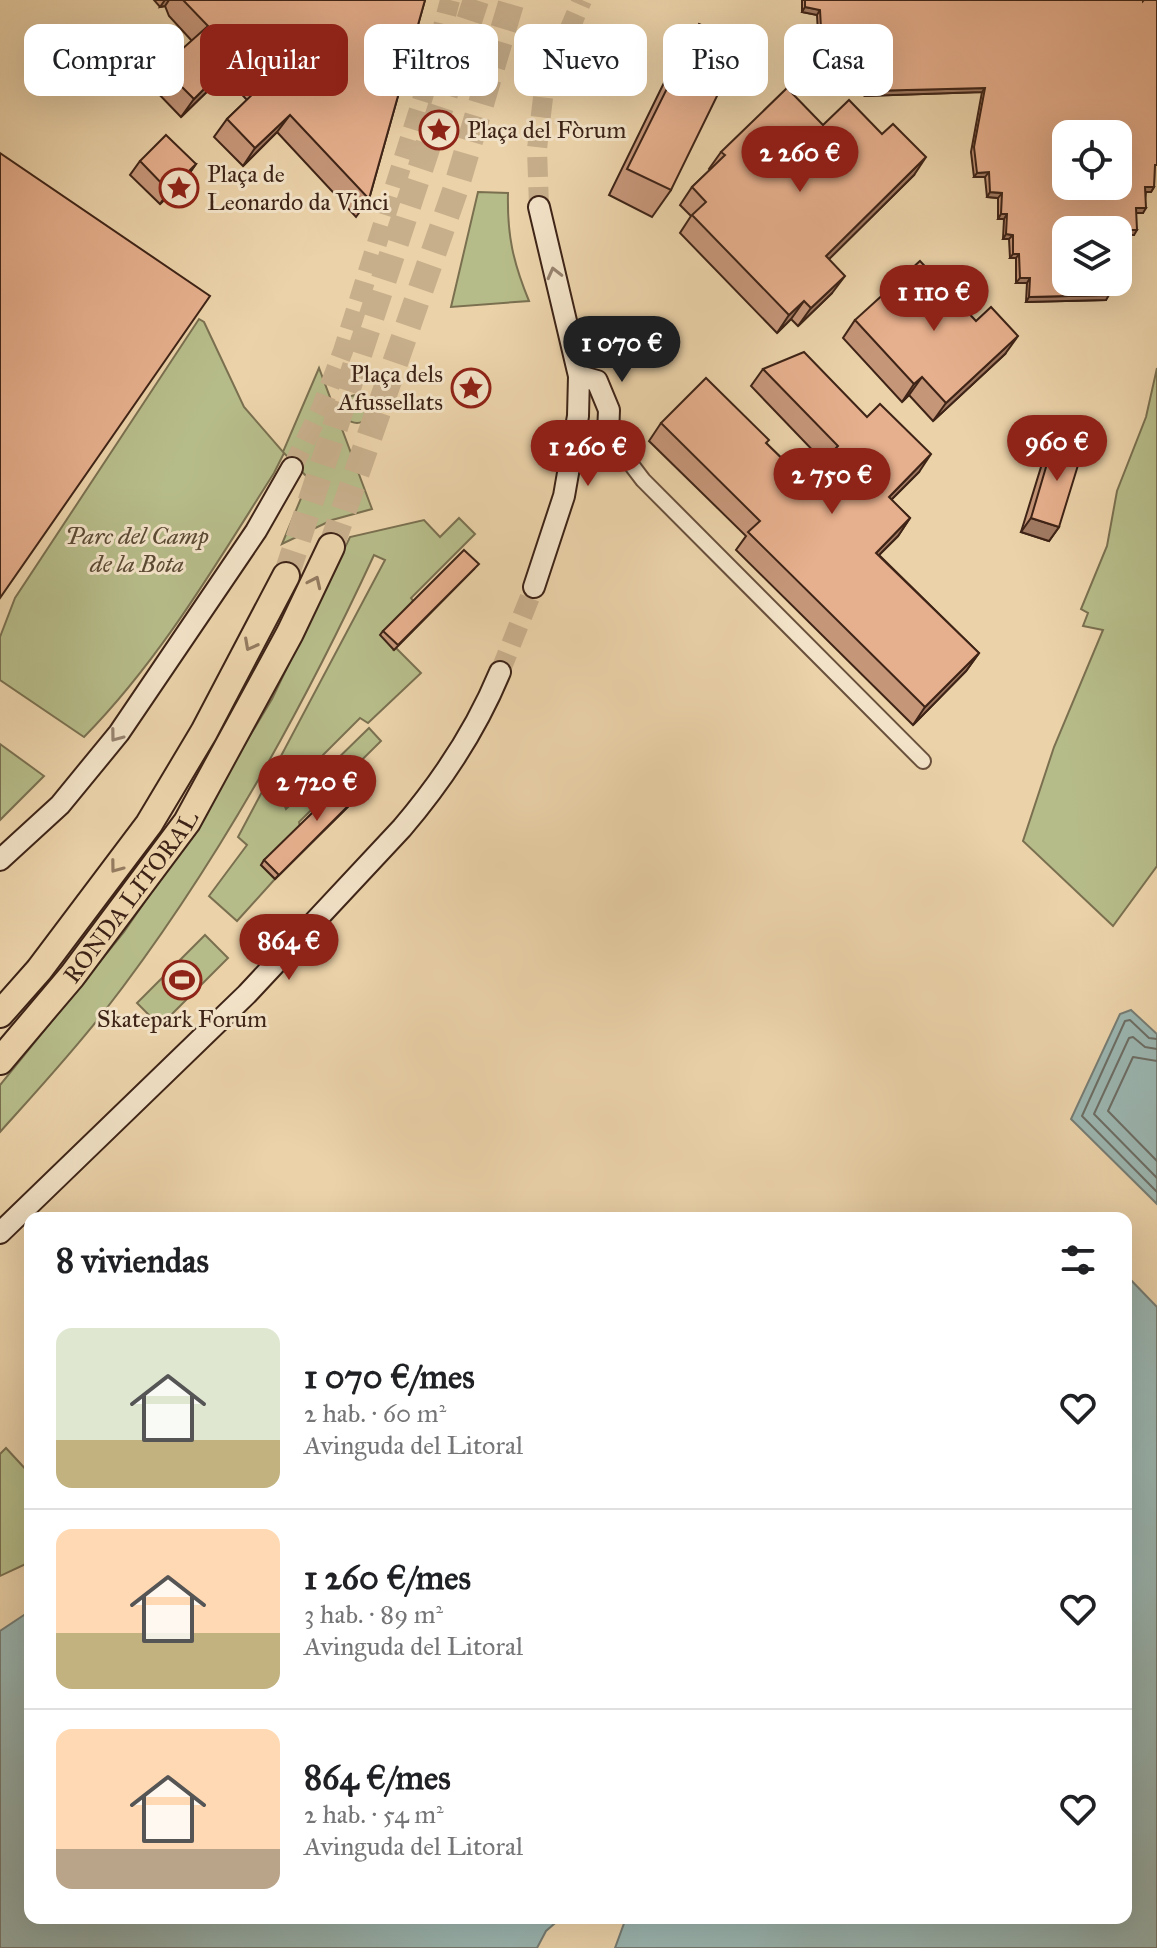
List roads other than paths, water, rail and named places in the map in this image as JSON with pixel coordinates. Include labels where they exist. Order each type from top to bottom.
[{"type":"highway","name":"RONDA LITORAL","points":[[0,1061],[72,976],[187,822],[290,633],[331,547]]},
{"type":"highway","name":"RONDA LITORAL","points":[[0,1014],[39,970],[149,824],[204,732],[286,576]]},
{"type":"main road","points":[[534,587],[553,534],[572,458],[578,416],[579,376],[539,207]]},
{"type":"main road","points":[[572,458],[608,434],[609,410],[597,381],[579,376]]},
{"type":"main road","points":[[0,860],[60,805],[119,733],[256,531],[292,468]]},
{"type":"main road","points":[[0,1233],[247,994],[402,828],[426,800],[464,745],[482,716],[500,672]]},
{"type":"street","points":[[608,434],[643,480],[923,761]]},
{"type":"water","points":[[1131,1010],[1157,1034],[1157,1204],[1071,1119],[1120,1014]]},
{"type":"water","points":[[1132,1281],[1157,1307],[1157,1948],[615,1948],[624,1924],[1132,1924]]},
{"type":"water","points":[[24,1615],[24,1924],[554,1924],[546,1931],[537,1948],[0,1948],[0,1631]]},
{"type":"tunnel","points":[[292,468],[321,409],[343,351],[434,62],[450,0]]},
{"type":"tunnel","points":[[286,576],[476,0]]},
{"type":"tunnel","points":[[331,547],[456,188],[512,0]]},
{"type":"tunnel","points":[[539,207],[537,149],[544,89],[582,0]]},
{"type":"tunnel","points":[[500,672],[534,587]]},
{"type":"place","name":"Plaça del Fòrum","points":[[439,130]]},
{"type":"place","name":"Plaça de Leonardo da Vinci","points":[[179,188]]},
{"type":"place","name":"Plaça dels Afussellats","points":[[471,388]]},
{"type":"place","name":"Skatepark Forum","points":[[182,980]]},
{"type":"park label","name":"Parc del Camp de la Bota","points":[[137,550]]}]
